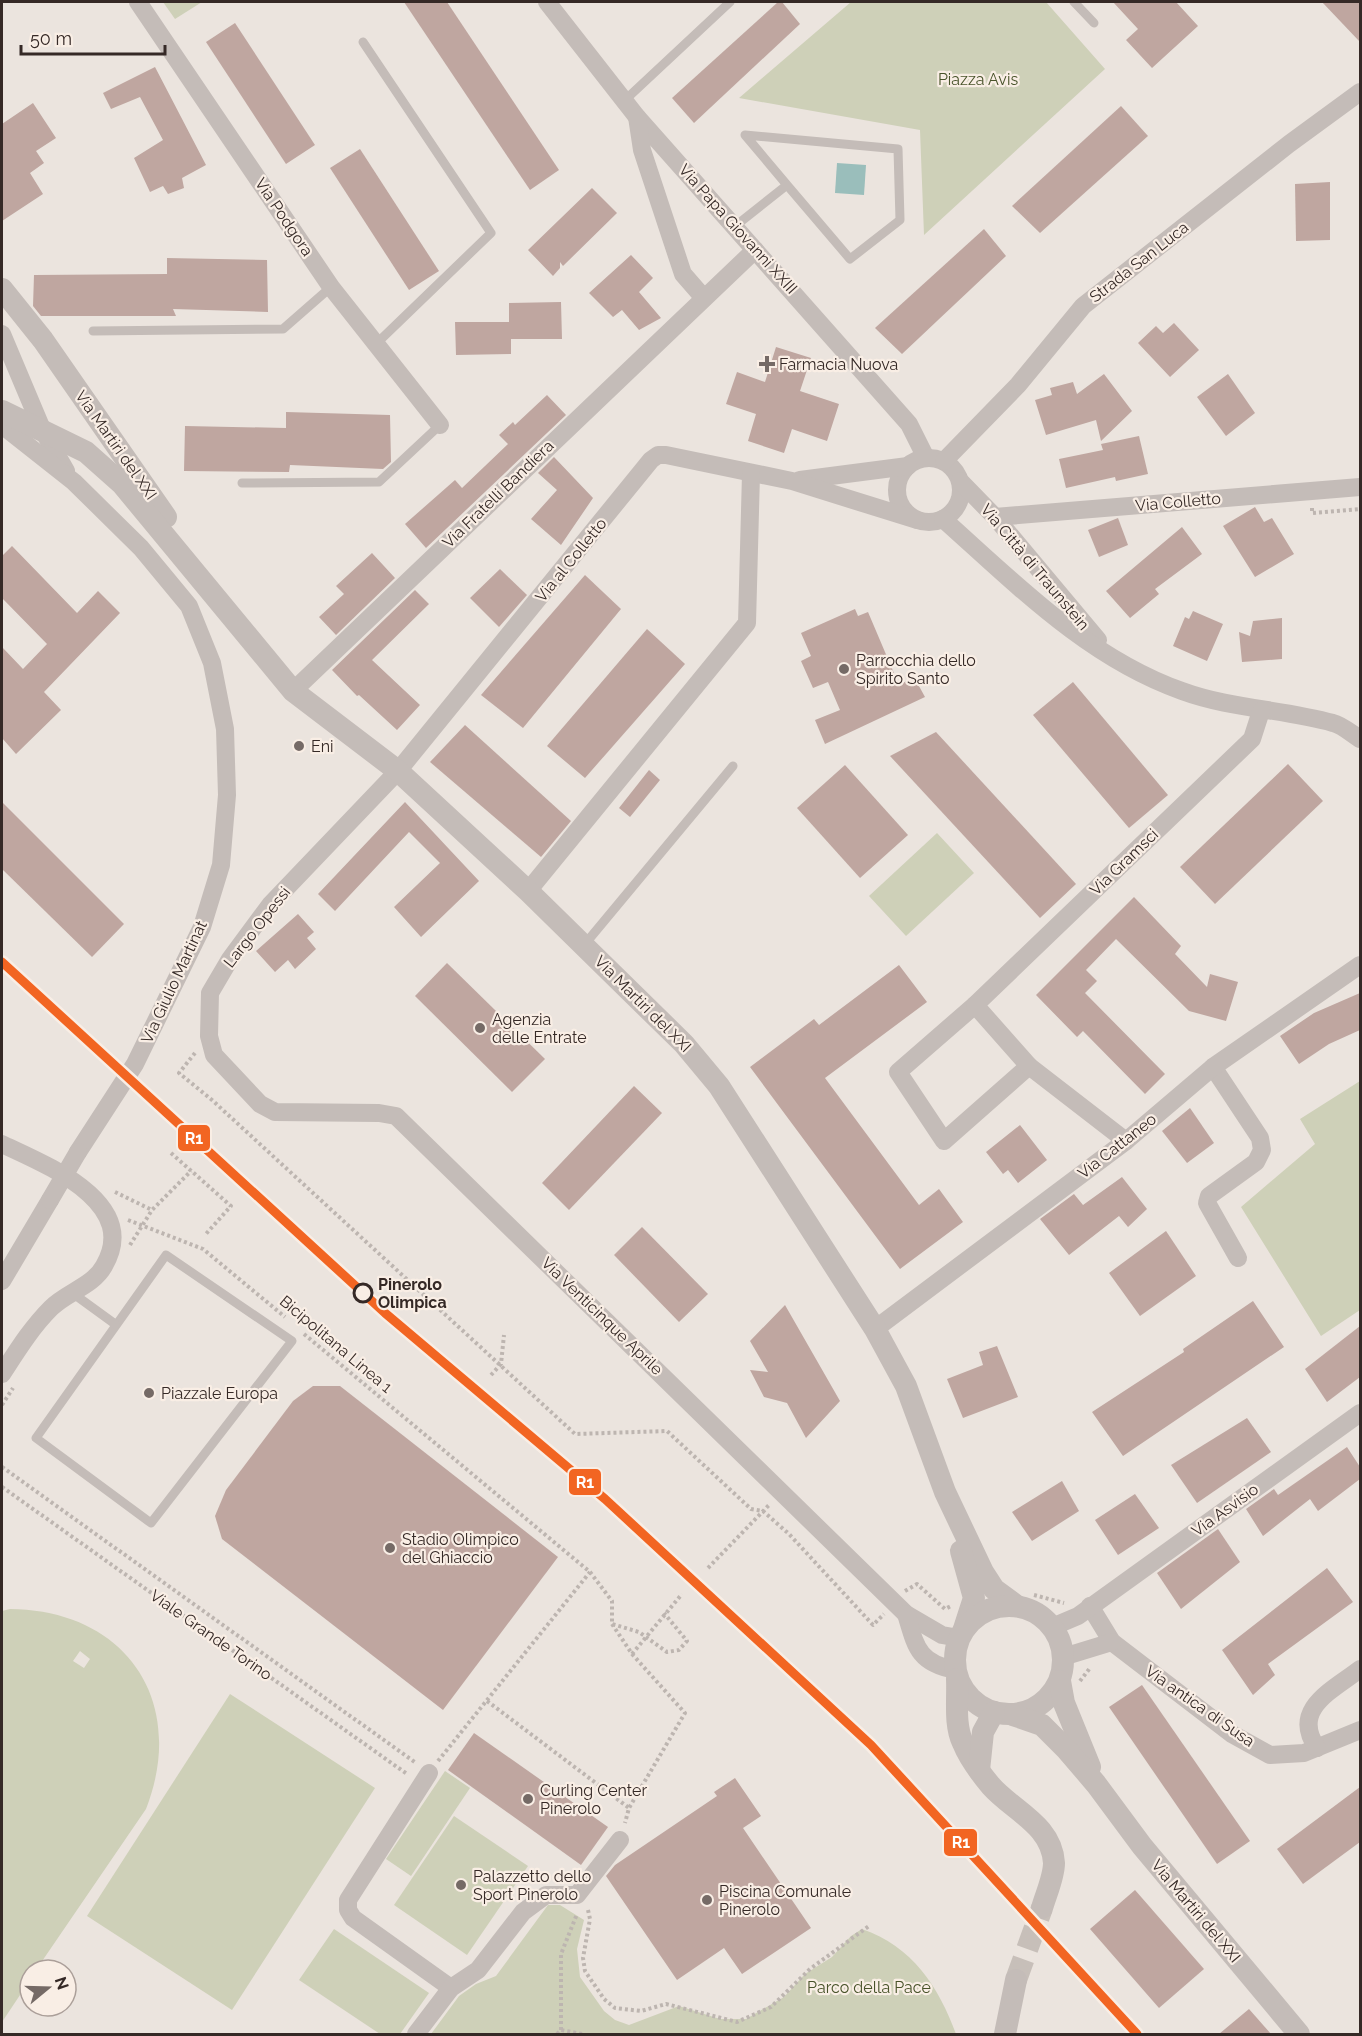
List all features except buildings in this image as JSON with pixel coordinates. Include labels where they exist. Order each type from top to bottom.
[{"type":"street","name":"Via Podgora","points":[[138,2],[331,287],[440,425]]},
{"type":"street","name":"Via Papa Giovanni XXIII","points":[[547,2],[624,101],[909,424],[935,459]]},
{"type":"street","name":"Strada San Luca","points":[[935,459],[1018,386],[1083,306],[1289,144],[1360,92]]},
{"type":"street","points":[[638,117],[642,150],[683,274],[703,297]]},
{"type":"street","name":"Via Fratelli Bandiera","points":[[293,691],[703,297],[755,250]]},
{"type":"street","name":"Via Martiri del XXI","points":[[2,289],[43,340],[150,492],[224,606]]},
{"type":"street","points":[[2,334],[42,429],[74,483]]},
{"type":"street","name":"Via Martiri del XXI","points":[[2,411],[86,452],[122,484],[293,691],[398,771],[528,891],[684,1044],[719,1086],[875,1329],[906,1386],[945,1492],[974,1598]]},
{"type":"street","points":[[2,425],[74,483]]},
{"type":"street","name":"Via al Colletto","points":[[398,771],[651,460],[658,455],[792,481],[917,520]]},
{"type":"street","points":[[935,459],[957,473],[962,490],[957,507],[943,519],[930,522],[917,520],[903,508],[897,491],[902,473],[908,466],[935,459]]},
{"type":"street","name":"Via al Colletto","points":[[792,481],[908,466]]},
{"type":"street","points":[[528,891],[747,623],[751,474]]},
{"type":"street","name":"Via Città di Traunstein","points":[[960,481],[995,518],[1109,653]]},
{"type":"street","name":"Via Giulio Martinat","points":[[2,1281],[78,1152],[135,1064],[202,927],[221,865],[227,795],[225,729],[212,663],[189,606],[141,548],[74,483]]},
{"type":"street","name":"Via Colletto","points":[[995,518],[1360,487]]},
{"type":"street","name":"Via Città di Traunstein","points":[[943,519],[1058,621],[1143,674],[1181,691],[1261,711],[1335,723],[1360,739]]},
{"type":"street","name":"Via Gramsci","points":[[1029,1066],[944,1141],[898,1072],[975,1005],[1252,739],[1261,711]]},
{"type":"street","name":"Largo Opessi","points":[[260,1104],[214,1055],[209,1036],[210,993],[230,959],[270,905],[398,771]]},
{"type":"street","name":"Via Cattaneo","points":[[875,1329],[1126,1142],[1213,1066],[1360,965]]},
{"type":"street","points":[[975,1005],[1029,1066],[1126,1142]]},
{"type":"street","points":[[1213,1066],[1260,1138],[1262,1150],[1256,1162],[1209,1196],[1207,1203],[1238,1258]]},
{"type":"street","name":"Via Venticinque Aprile","points":[[260,1104],[275,1112],[379,1113],[396,1116],[901,1608]]},
{"type":"street","points":[[2,1144],[89,1190],[107,1215],[114,1235],[105,1265],[94,1278],[51,1307],[28,1334],[2,1374]]},
{"type":"street","name":"Via Asvisio","points":[[1052,1627],[1084,1611],[1360,1413]]},
{"type":"street","name":"Via Martiri del XXI","points":[[945,1492],[983,1572],[994,1589],[1021,1600],[1052,1627],[1060,1641],[1063,1657],[1060,1681],[1064,1703],[1096,1784]]},
{"type":"street","points":[[974,1598],[961,1635],[956,1673],[958,1732],[979,1770],[992,1787],[1036,1824],[1046,1837],[1054,1864],[1042,1908]]},
{"type":"street","points":[[901,1608],[942,1635],[961,1635],[980,1614],[1021,1600]]},
{"type":"street","points":[[901,1608],[925,1659],[938,1667],[956,1673]]},
{"type":"street","points":[[1063,1657],[1112,1642],[1084,1611]]},
{"type":"street","name":"Via antica di Susa","points":[[1112,1642],[1232,1734],[1270,1755],[1304,1753],[1360,1730]]},
{"type":"street","points":[[1317,1748],[1309,1736],[1307,1724],[1312,1706],[1360,1669]]},
{"type":"street","name":"Via Martiri del XXI","points":[[956,1673],[965,1692],[978,1705],[1042,1725],[1096,1784],[1142,1846],[1299,2034]]},
{"type":"street","points":[[979,1770],[982,1732],[1004,1713],[1041,1704],[1060,1681]]},
{"type":"street","points":[[425,1778],[348,1900],[348,1910],[353,1918],[452,1988]]},
{"type":"street","points":[[416,2034],[452,1988],[478,1970],[523,1912],[546,1895],[580,1898],[620,1840]]},
{"type":"street","points":[[1005,2034],[1016,1980]]},
{"type":"lane","points":[[624,101],[730,2]]},
{"type":"lane","points":[[1074,2],[1094,23]]},
{"type":"lane","points":[[363,42],[491,233],[376,344]]},
{"type":"lane","points":[[746,135],[898,149],[900,220],[850,259],[787,185],[746,135]]},
{"type":"lane","points":[[734,226],[787,185]]},
{"type":"lane","points":[[93,331],[283,329],[331,287]]},
{"type":"lane","points":[[242,483],[379,482],[440,425]]},
{"type":"lane","points":[[584,945],[733,766]]},
{"type":"lane","points":[[166,1255],[292,1341],[151,1523],[36,1438],[115,1324],[166,1255]]},
{"type":"lane","points":[[71,1292],[115,1324]]},
{"type":"path","points":[[209,1036],[178,1073],[212,1100],[575,1434],[667,1431],[751,1509],[764,1511],[828,1573],[873,1625],[901,1608],[907,1589],[917,1584],[945,1609],[974,1598]]},
{"type":"path","points":[[171,1153],[231,1206],[205,1235]]},
{"type":"path","points":[[152,1210],[191,1171]]},
{"type":"path","name":"Bicipolitana Linea 1","points":[[107,1215],[144,1224],[202,1249],[293,1324]]},
{"type":"path","name":"Bicipolitana Linea 1","points":[[302,1331],[590,1572],[612,1601],[612,1624]]},
{"type":"path","points":[[491,1375],[501,1364],[504,1335]]},
{"type":"path","points":[[2,1467],[425,1778],[590,1572]]},
{"type":"path","name":"Viale Grande Torino","points":[[2,1487],[425,1778]]},
{"type":"path","points":[[708,1568],[764,1511]]},
{"type":"path","points":[[632,1654],[682,1594]]},
{"type":"path","points":[[1021,1600],[1071,1605],[1084,1611]]},
{"type":"path","points":[[612,1624],[629,1628],[667,1652],[679,1650],[686,1644],[685,1638],[664,1613]]},
{"type":"path","points":[[612,1624],[632,1654],[685,1713],[629,1808],[620,1840]]},
{"type":"path","points":[[487,1701],[629,1808]]},
{"type":"path","points":[[580,1898],[590,1919],[583,1958],[585,1971],[604,1999],[615,2008],[641,2011],[666,2004],[737,2022],[771,2007],[810,1969],[869,1926]]},
{"type":"path","points":[[557,2034],[561,2030],[561,1954],[580,1898]]},
{"type":"path","points":[[561,2030],[582,2034]]},
{"type":"green space","points":[[163,2],[202,2],[175,19]]},
{"type":"green space","name":"Piazza Avis","points":[[851,2],[1046,2],[1105,69],[924,235],[920,130],[739,98]]},
{"type":"green space","points":[[937,833],[974,873],[906,936],[869,896]]},
{"type":"green space","points":[[1360,1081],[1360,1310],[1321,1336],[1241,1207],[1315,1144],[1300,1119]]},
{"type":"green space","points":[[10,1609],[51,1613],[86,1625],[115,1644],[137,1669],[152,1699],[159,1732],[157,1769],[146,1809],[44,1958],[18,1958],[18,1998],[2,2022],[2,1611]],"holes":[[[80,1651],[90,1659],[84,1668],[73,1661]]]},
{"type":"green space","points":[[230,1694],[375,1788],[232,2010],[87,1916]]},
{"type":"green space","name":"Palazzetto dello Sport Pinerolo","points":[[445,1771],[470,1788],[411,1876],[386,1859]]},
{"type":"green space","name":"Palazzetto dello Sport Pinerolo","points":[[454,1816],[528,1866],[467,1955],[394,1905]]},
{"type":"green space","name":"Parco della Pace","points":[[548,1905],[560,1905],[584,1920],[577,1949],[580,1977],[604,2011],[615,2020],[629,2025],[679,2006],[720,2019],[746,2019],[784,1997],[805,1974],[832,1957],[851,1936],[862,1929],[880,1936],[895,1946],[921,1970],[941,2000],[956,2034],[431,2034],[459,1996],[476,1984],[496,1976]]},
{"type":"green space","points":[[334,1929],[429,1993],[400,2034],[380,2034],[299,1980]]},
{"type":"water","points":[[837,163],[866,165],[864,195],[835,193]]},
{"type":"tunnel","points":[[1016,1980],[1042,1908]]},
{"type":"transit line","name":"R1","points":[[2,962],[385,1313],[605,1499],[871,1745],[1137,2034]]},
{"type":"place","name":"Farmacia Nuova","points":[[767,364]]},
{"type":"place","name":"Parrocchia dello Spirito Santo","points":[[844,669]]},
{"type":"place","name":"Eni","points":[[299,746]]},
{"type":"place","name":"Agenzia delle Entrate","points":[[480,1028]]},
{"type":"place","name":"Pinerolo Olimpica","points":[[363,1293]]},
{"type":"place","name":"Piazzale Europa","points":[[149,1393]]},
{"type":"place","name":"Stadio Olimpico del Ghiaccio","points":[[390,1548]]},
{"type":"place","name":"Curling Center Pinerolo","points":[[528,1799]]},
{"type":"place","name":"Palazzetto dello Sport Pinerolo","points":[[461,1885]]},
{"type":"place","name":"Piscina Comunale Pinerolo","points":[[707,1900]]}]
